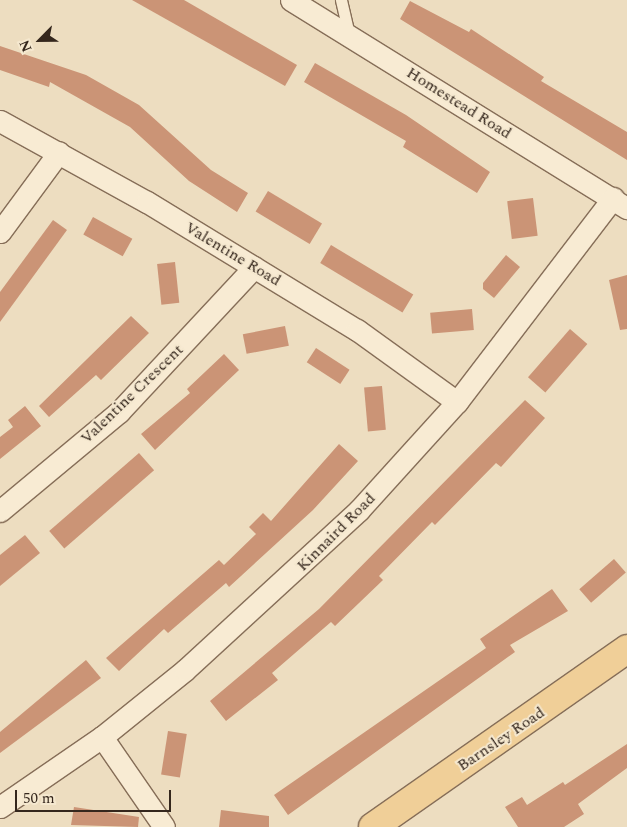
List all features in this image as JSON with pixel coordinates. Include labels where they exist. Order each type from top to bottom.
[{"type":"main road","name":"Barnsley Road","points":[[373,827],[627,649]]},
{"type":"street","name":"Homestead Road","points":[[291,0],[620,203]]},
{"type":"street","name":"Valentine Road","points":[[0,121],[58,152],[357,330],[457,402]]},
{"type":"street","points":[[0,232],[58,152]]},
{"type":"street","name":"Kinnaird Road","points":[[0,807],[102,737],[267,599],[359,510],[457,402],[620,203]]},
{"type":"street","name":"Valentine Crescent","points":[[0,510],[119,412],[254,267]]},
{"type":"street","points":[[102,737],[164,827]]},
{"type":"lane","points":[[341,0],[349,35]]},
{"type":"building","points":[[132,0],[184,0],[297,65],[285,86]]},
{"type":"building","points":[[410,1],[469,32],[471,29],[544,77],[541,81],[627,132],[627,160],[400,19]]},
{"type":"building","points":[[0,46],[86,75],[139,105],[211,170],[248,193],[237,212],[189,181],[130,127],[50,82],[49,87],[0,70]]},
{"type":"building","points":[[315,63],[406,115],[490,172],[477,193],[403,147],[406,141],[304,82]]},
{"type":"building","points":[[268,191],[322,223],[310,244],[256,212]]},
{"type":"building","points":[[533,198],[538,236],[512,239],[507,201]]},
{"type":"building","points":[[93,217],[132,239],[123,256],[83,234]]},
{"type":"building","points":[[53,220],[67,230],[0,322],[0,292]]},
{"type":"building","points":[[331,245],[413,294],[402,312],[320,263]]},
{"type":"building","points":[[506,255],[520,267],[494,298],[483,289],[483,283]]},
{"type":"building","points":[[175,262],[179,303],[161,305],[157,264]]},
{"type":"building","points":[[627,275],[627,329],[620,330],[609,280]]},
{"type":"building","points":[[472,309],[474,330],[432,334],[430,313]]},
{"type":"building","points":[[131,316],[149,333],[101,380],[96,375],[49,417],[39,406]]},
{"type":"building","points":[[285,326],[289,346],[247,354],[243,334]]},
{"type":"building","points":[[570,329],[587,344],[545,392],[528,377]]},
{"type":"building","points":[[316,348],[350,370],[340,384],[307,362]]},
{"type":"building","points":[[224,354],[239,370],[155,450],[141,434],[190,393],[187,389]]},
{"type":"building","points":[[382,386],[386,430],[368,431],[364,388]]},
{"type":"building","points":[[525,400],[545,418],[501,467],[496,463],[435,525],[432,522],[379,576],[383,580],[335,626],[331,622],[272,673],[278,680],[226,721],[210,701],[319,609]]},
{"type":"building","points":[[25,406],[41,426],[0,459],[0,437],[13,427],[8,420]]},
{"type":"building","points":[[339,444],[358,461],[313,510],[229,587],[226,583],[168,633],[164,629],[119,671],[106,658],[219,560],[224,565],[256,534],[249,527],[263,513],[271,521]]},
{"type":"building","points":[[139,453],[154,470],[64,548],[49,531]]},
{"type":"building","points":[[25,535],[40,553],[0,586],[0,555]]},
{"type":"building","points":[[614,559],[626,573],[591,603],[579,589]]},
{"type":"building","points":[[552,589],[568,611],[510,645],[515,652],[288,815],[274,795],[486,648],[480,639]]},
{"type":"building","points":[[86,660],[101,678],[0,753],[0,732]]},
{"type":"building","points":[[168,731],[187,734],[180,777],[161,774]]},
{"type":"building","points":[[627,744],[627,768],[578,804],[584,814],[564,827],[518,827],[505,807],[522,797],[527,805],[563,782],[565,785]]},
{"type":"building","points":[[74,807],[139,817],[138,827],[71,825]]},
{"type":"building","points":[[221,810],[269,816],[269,827],[219,827]]}]
